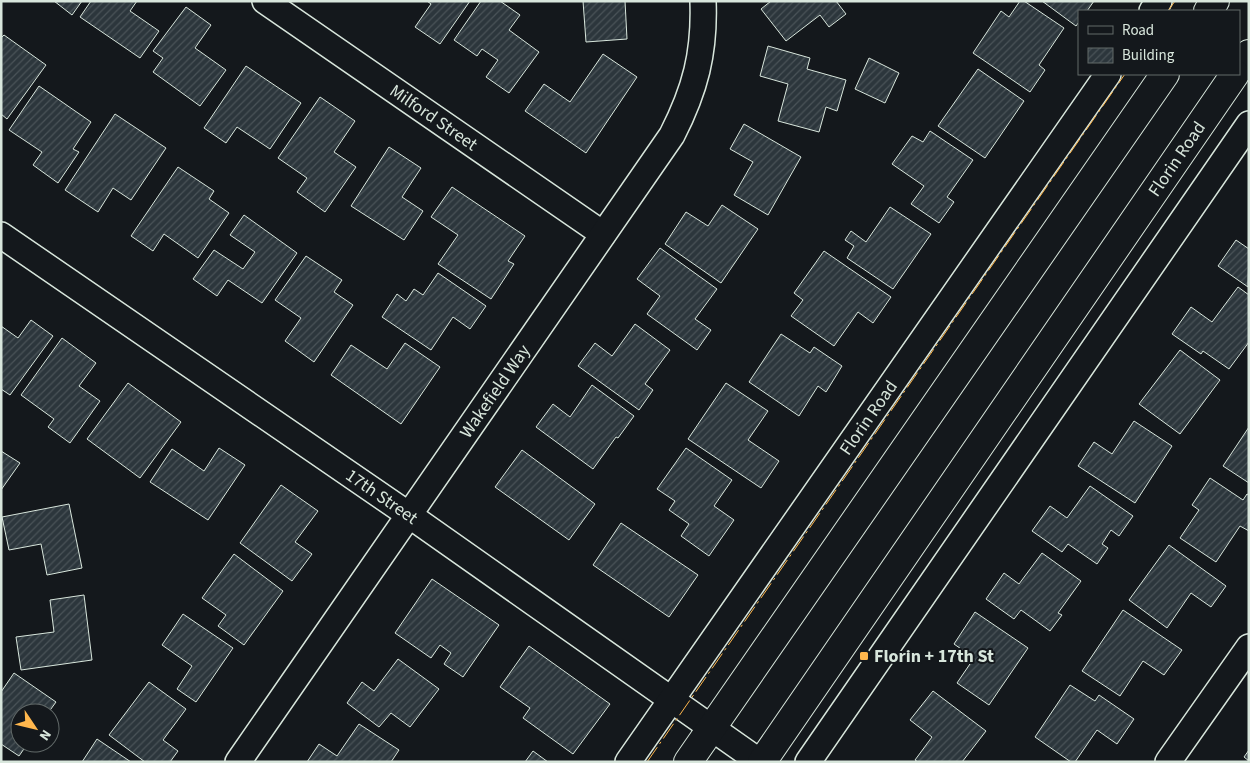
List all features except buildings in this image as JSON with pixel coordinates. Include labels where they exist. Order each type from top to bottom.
[{"type":"main road","points":[[1240,68],[1249,54]]},
{"type":"main road","points":[[688,762],[1164,75]]},
{"type":"main road","name":"Florin Road","points":[[761,762],[1234,75]]},
{"type":"street","name":"Milford Street","points":[[265,1],[604,234]]},
{"type":"street","name":"Wakefield Way","points":[[238,762],[672,136],[686,107],[698,69],[704,29],[703,1]]},
{"type":"street","name":"Florin Road","points":[[628,762],[1107,75]]},
{"type":"street","points":[[808,762],[1249,124]]},
{"type":"street","name":"17th Street","points":[[1,235],[409,515],[761,762]]},
{"type":"street","points":[[1168,762],[1249,647]]},
{"type":"power","points":[[1169,10],[1175,1]]},
{"type":"power","points":[[647,762],[1124,75]]},
{"type":"place","name":"Florin + 17th St","points":[[864,656]]}]
